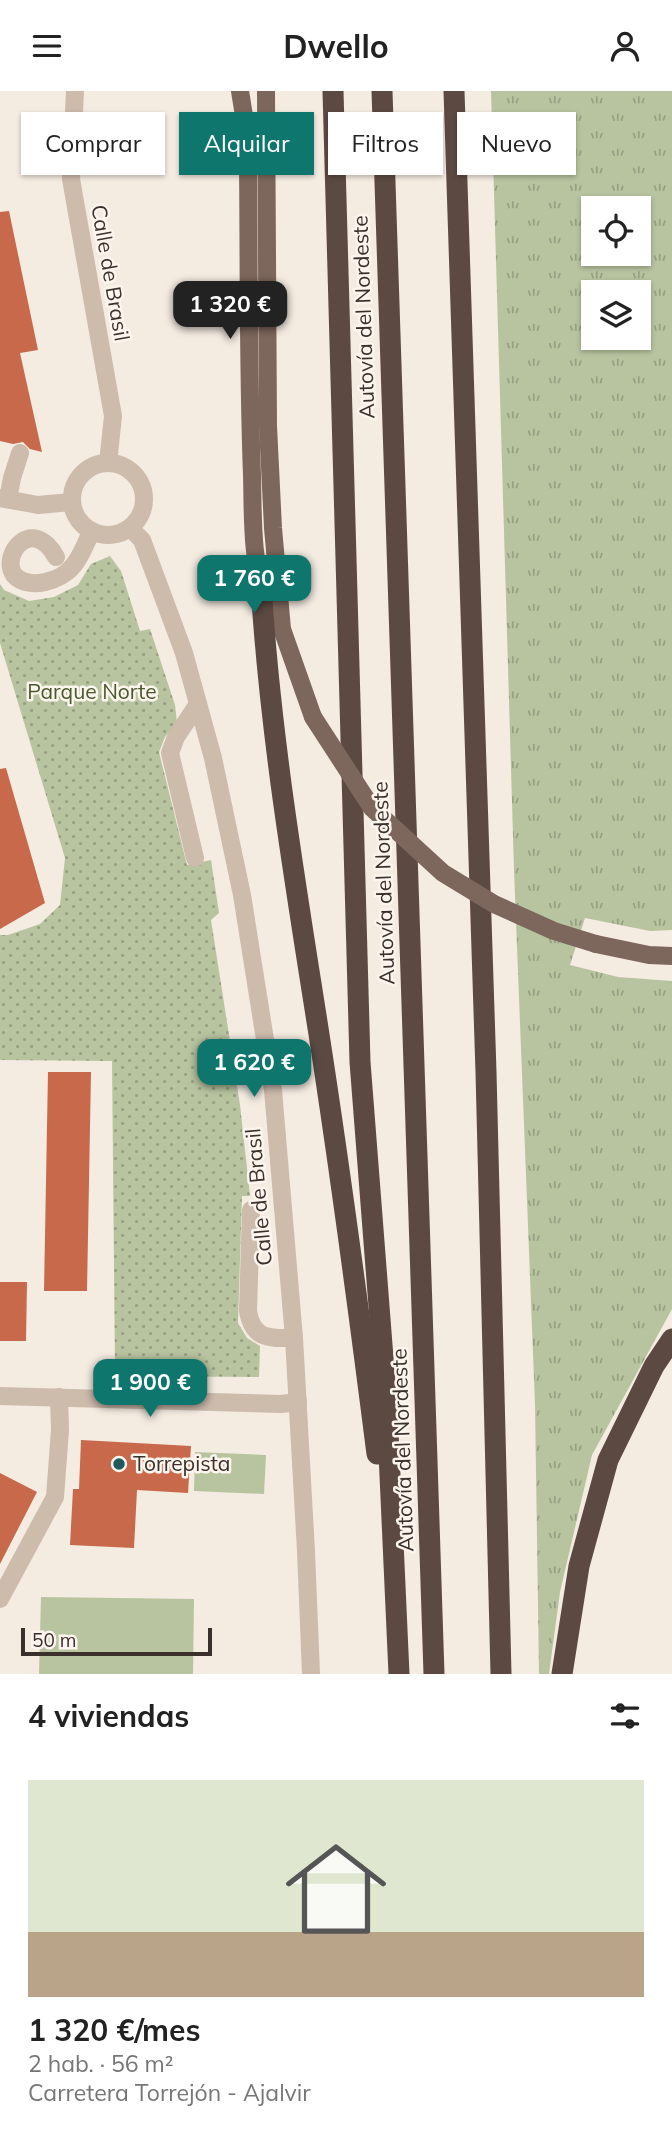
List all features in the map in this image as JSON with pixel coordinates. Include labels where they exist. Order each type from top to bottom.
[{"type":"highway","points":[[333,91],[360,1062],[387,1409],[399,1674]]},
{"type":"highway","name":"Autovía del Nordeste","points":[[382,91],[433,1674]]},
{"type":"highway","points":[[454,91],[486,1072],[501,1674]]},
{"type":"highway","points":[[261,586],[282,804],[321,1045],[395,1606]]},
{"type":"highway","points":[[562,1674],[579,1566],[608,1460],[654,1366],[672,1339]]},
{"type":"main road","points":[[240,91],[248,164],[250,429],[254,530],[261,586],[282,629],[313,717],[372,808],[443,873],[494,904],[554,931],[596,944],[649,955],[672,956]]},
{"type":"main road","points":[[267,91],[268,426],[282,629]]},
{"type":"street","name":"Calle de Brasil","points":[[75,91],[71,179],[113,415],[108,463]]},
{"type":"street","points":[[20,453],[4,499],[37,505],[71,502]]},
{"type":"street","points":[[108,463],[118,464],[129,470],[142,487],[144,498],[138,519],[130,528],[111,536],[91,532],[81,524],[74,514],[71,502],[77,479],[96,465],[108,463]]},
{"type":"street","name":"Calle de Brasil","points":[[130,528],[142,540],[184,653],[213,758],[242,895],[273,1090],[294,1339],[311,1674]]},
{"type":"street","points":[[56,557],[50,546],[39,539],[28,538],[16,543],[10,552],[9,565],[12,574],[26,583],[57,578],[73,567],[91,532]]},
{"type":"street","points":[[195,858],[170,753],[176,737],[198,704]]},
{"type":"street","points":[[251,1210],[248,1311],[250,1323],[268,1338],[294,1339]]},
{"type":"street","points":[[0,1396],[281,1404],[298,1402]]},
{"type":"street","points":[[0,1599],[55,1497],[60,1397]]},
{"type":"green space","points":[[491,91],[672,91],[672,930],[650,931],[585,918],[570,965],[618,977],[672,981],[672,1309],[592,1455],[560,1592],[549,1674],[539,1674],[535,1404],[514,870],[493,175],[576,175],[576,112],[492,112]]},
{"type":"green space","name":"Parque Norte","points":[[110,556],[121,571],[140,631],[150,629],[175,705],[177,723],[165,737],[159,752],[187,865],[211,860],[219,913],[211,920],[240,1105],[250,1196],[242,1196],[238,1323],[247,1338],[260,1346],[259,1377],[121,1376],[121,1369],[115,1368],[112,1061],[0,1060],[0,935],[8,935],[40,924],[60,905],[65,858],[0,643],[0,584],[4,590],[29,601],[54,597],[78,585],[91,564]]},
{"type":"green space","points":[[195,1452],[266,1455],[264,1494],[194,1491]]},
{"type":"green space","points":[[41,1597],[194,1599],[193,1674],[39,1674]]},
{"type":"building","points":[[9,211],[38,350],[20,353],[42,452],[30,449],[23,442],[13,444],[0,441],[0,212]]},
{"type":"building","points":[[6,768],[45,903],[0,929],[0,769]]},
{"type":"building","points":[[48,1072],[91,1072],[87,1291],[44,1291]]},
{"type":"building","points":[[0,1282],[27,1282],[26,1341],[0,1341]]},
{"type":"building","points":[[81,1440],[191,1446],[188,1493],[137,1490],[134,1548],[70,1545],[73,1489],[79,1489]]},
{"type":"building","points":[[0,1473],[37,1492],[0,1564]]},
{"type":"place","name":"Torrepista","points":[[119,1464]]}]
